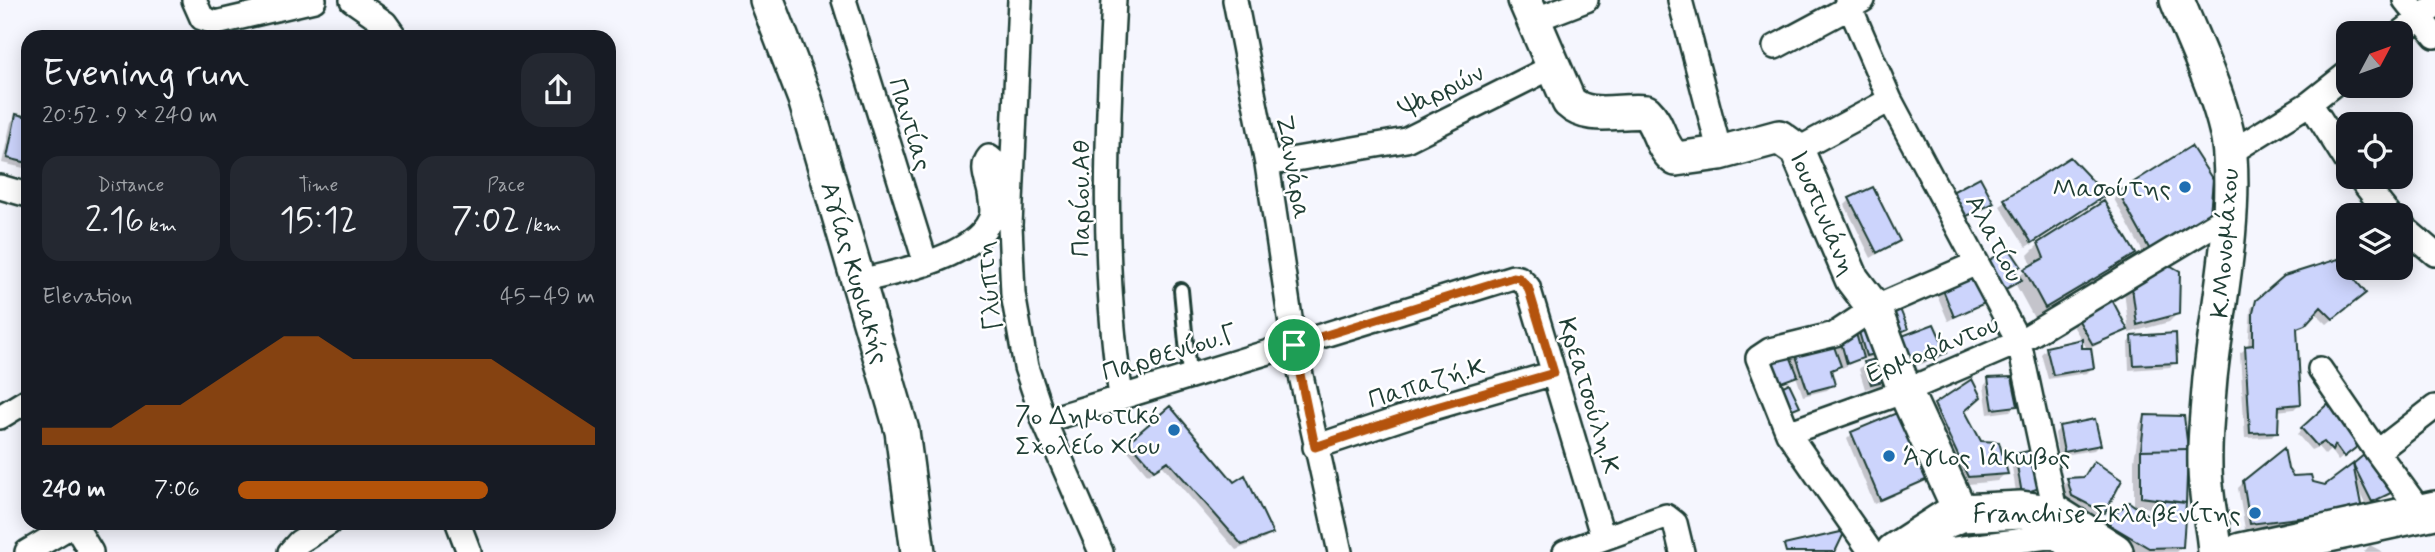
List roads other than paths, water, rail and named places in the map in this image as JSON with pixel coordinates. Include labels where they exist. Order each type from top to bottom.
[{"type":"main road","name":"Αγίας Κυριακής","points":[[766,0],[805,99],[902,431],[918,552]]},
{"type":"main road","name":"Κ.Μονομάχου","points":[[2177,0],[2221,116],[2230,153],[2218,231],[2210,378],[2207,495],[2215,552]]},
{"type":"main road","name":"Ιουστινιάνη","points":[[1530,10],[1552,66],[1569,102],[1576,109],[1586,112],[1646,113],[1652,117],[1661,143],[1676,159],[1720,153],[1779,137],[1797,150],[1852,279],[1874,308],[1905,391],[1961,513]]},
{"type":"main road","name":"Κ.Μονομάχου","points":[[2199,552],[2200,511],[2207,495]]},
{"type":"main road","points":[[1900,551],[1946,519],[1961,513],[2021,510],[2056,515],[2114,552]]},
{"type":"main road","points":[[2241,552],[2428,511]]},
{"type":"street","points":[[194,0],[201,18],[216,23],[314,0]]},
{"type":"street","points":[[352,0],[385,23],[390,30]]},
{"type":"street","name":"Παντίας","points":[[844,0],[926,264]]},
{"type":"street","name":"Γλύπτη","points":[[1020,0],[1010,225],[1017,318],[1026,367],[1044,421],[1101,552]]},
{"type":"street","name":"Παρίου.Αθ","points":[[1114,0],[1106,202],[1115,360],[1121,396]]},
{"type":"street","name":"Ζαννάρα","points":[[1235,0],[1267,164],[1294,345],[1340,552]]},
{"type":"street","points":[[1530,10],[1586,0]]},
{"type":"street","points":[[1680,0],[1720,153]]},
{"type":"street","points":[[2405,0],[2430,20],[2413,28]]},
{"type":"street","points":[[1775,47],[1854,2]]},
{"type":"street","name":"Αλατίου","points":[[1854,2],[1890,100],[2019,342],[2056,515]]},
{"type":"street","name":"Ψαρρών","points":[[1267,164],[1406,140],[1552,66]]},
{"type":"street","points":[[2230,153],[2310,103],[2336,83]]},
{"type":"street","points":[[1797,150],[1890,100]]},
{"type":"street","points":[[2310,103],[2336,144]]},
{"type":"street","points":[[859,281],[926,264],[963,247],[990,220],[992,213],[985,172],[989,157],[996,163],[1010,225]]},
{"type":"street","points":[[0,187],[21,193]]},
{"type":"street","points":[[2368,189],[2380,203]]},
{"type":"street","name":"Ερμοφάντου","points":[[1788,433],[1905,391],[2019,342],[2218,231]]},
{"type":"street","points":[[2413,235],[2435,254]]},
{"type":"street","points":[[1977,263],[1874,308],[1835,334],[1760,354],[1759,368],[1788,433],[1900,551],[2056,536],[2074,552]]},
{"type":"street","name":"Παρθενίου.Γ","points":[[1044,421],[1189,374],[1294,345],[1513,277]]},
{"type":"street","name":"Κρεατσούλη.Κ","points":[[1513,277],[1519,278],[1528,287],[1604,538]]},
{"type":"street","points":[[2320,369],[2377,452],[2428,511]]},
{"type":"street","name":"Παπαζή.Κ","points":[[1315,447],[1426,410],[1554,373]]},
{"type":"street","points":[[0,418],[21,404]]},
{"type":"street","points":[[2377,452],[2435,407]]},
{"type":"street","points":[[1565,552],[1666,516],[1675,523],[1682,552]]},
{"type":"street","points":[[27,552],[65,530]]},
{"type":"street","points":[[78,530],[91,552]]},
{"type":"street","points":[[290,552],[299,542],[318,530]]},
{"type":"street","points":[[461,530],[469,552]]},
{"type":"lane","points":[[1181,290],[1189,374]]},
{"type":"place","name":"Μασούτης","points":[[2185,187]]},
{"type":"place","name":"7ο Δημοτικό Σχολείο Χίου","points":[[1174,430]]},
{"type":"place","name":"Άγιος Ιάκωβος","points":[[1889,456]]},
{"type":"place","name":"Franchise Σκλαβενίτης","points":[[2255,513]]}]
